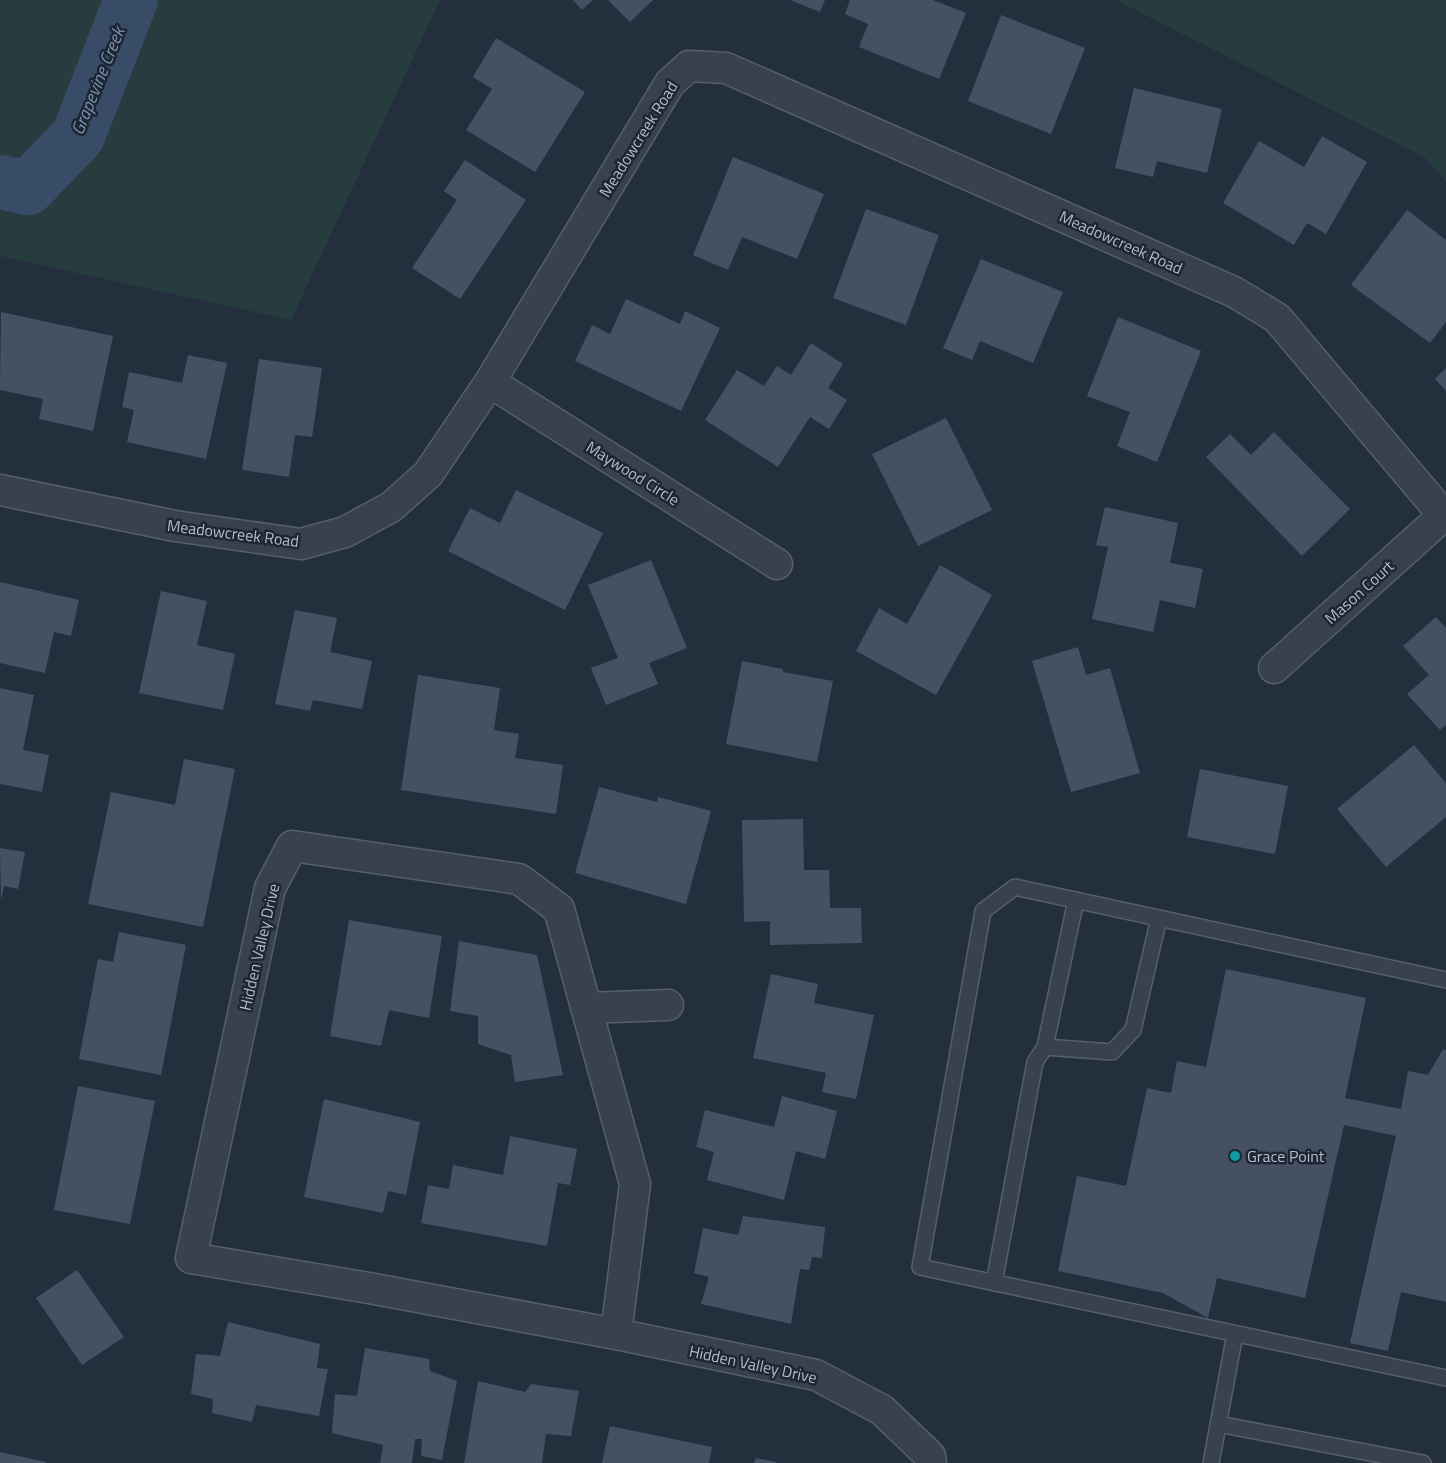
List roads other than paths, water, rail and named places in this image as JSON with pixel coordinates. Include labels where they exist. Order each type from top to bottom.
[{"type":"street","name":"Meadowcreek Road","points":[[0,490],[175,526],[301,544],[345,532],[391,507],[428,474],[490,382],[670,83],[689,66],[726,69],[1234,292],[1277,318],[1445,517]]},
{"type":"street","name":"Maywood Circle","points":[[490,382],[777,564]]},
{"type":"street","name":"Mason Court","points":[[1274,668],[1445,517]]},
{"type":"street","name":"Hidden Valley Drive","points":[[616,1334],[635,1184],[559,909],[519,879],[292,846],[270,888],[191,1258],[369,1288],[616,1334],[816,1375],[882,1410],[930,1456],[932,1463]]},
{"type":"street","points":[[586,1008],[668,1005]]},
{"type":"lane","points":[[1446,980],[1015,887],[983,911],[920,1267],[1446,1378]]},
{"type":"lane","points":[[994,1283],[1035,1062],[1045,1047],[1076,900]]},
{"type":"lane","points":[[1045,1047],[1112,1052],[1133,1030],[1159,918]]},
{"type":"lane","points":[[1211,1463],[1235,1334]]},
{"type":"lane","points":[[1218,1424],[1424,1463]]},
{"type":"waterway","name":"Grapevine Creek","points":[[0,182],[28,188],[78,136],[131,0]]},
{"type":"place","name":"Grace Point","points":[[1235,1156]]}]
